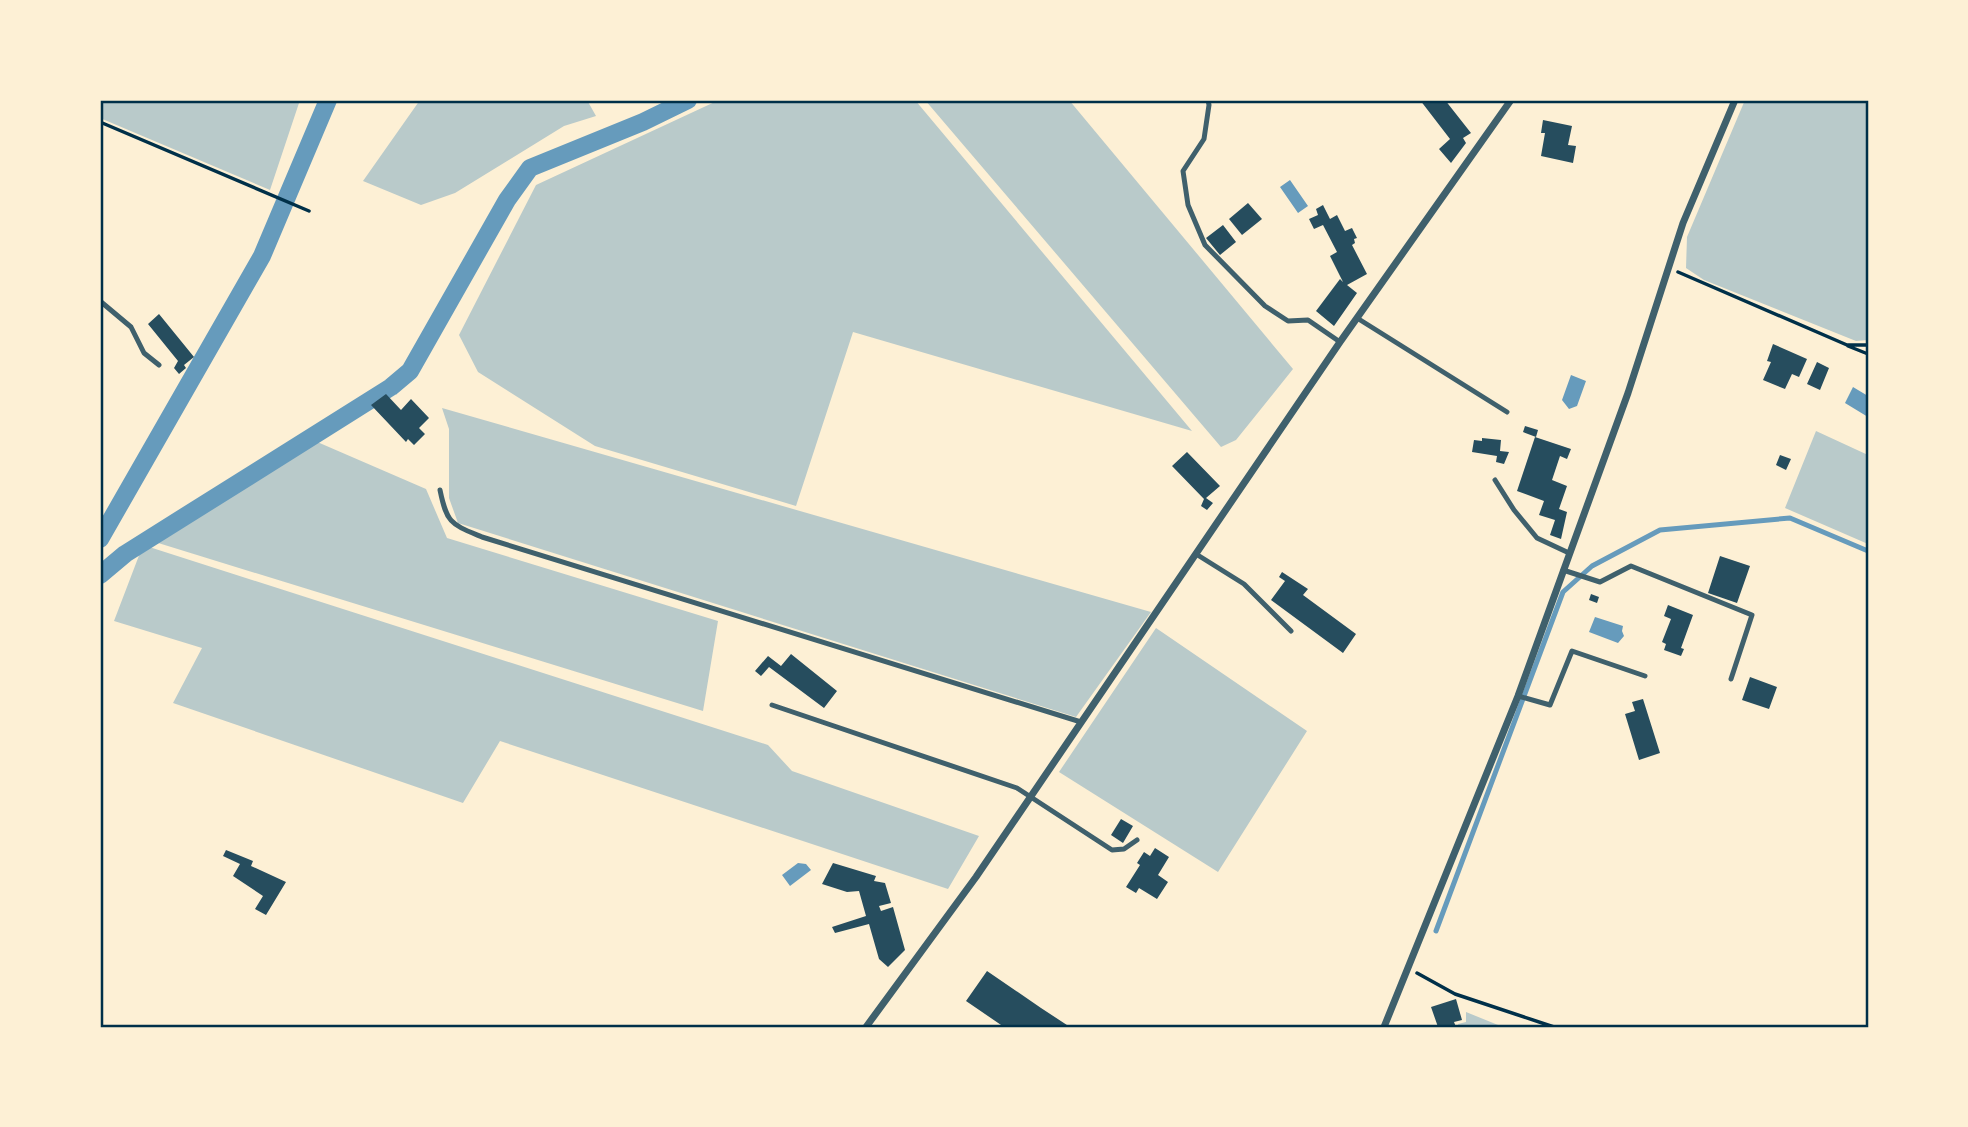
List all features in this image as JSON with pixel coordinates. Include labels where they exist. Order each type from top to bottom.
[{"type":"street","points":[[866,1027],[976,877],[1340,342],[1511,100]]},
{"type":"street","points":[[1384,1027],[1518,696],[1628,393],[1683,223],[1735,100]]},
{"type":"lane","points":[[1208,100],[1204,139],[1182,171],[1188,205],[1205,245],[1265,306],[1288,321],[1308,320],[1340,342]]},
{"type":"lane","points":[[100,301],[131,327],[144,352],[159,365]]},
{"type":"lane","points":[[1357,318],[1507,412]]},
{"type":"lane","points":[[1495,480],[1514,510],[1537,538],[1569,553]]},
{"type":"lane","points":[[440,490],[445,512],[455,525],[482,537],[1081,722]]},
{"type":"lane","points":[[1196,554],[1244,584],[1291,631]]},
{"type":"lane","points":[[1563,569],[1600,582],[1631,566],[1752,615],[1731,680]]},
{"type":"lane","points":[[1518,696],[1550,705],[1572,651],[1645,676]]},
{"type":"lane","points":[[772,705],[1017,788],[1112,850],[1124,849],[1137,840]]},
{"type":"path","points":[[100,122],[309,211]]},
{"type":"path","points":[[1667,268],[1868,354]]},
{"type":"path","points":[[1847,345],[1868,345]]},
{"type":"path","points":[[1408,968],[1455,993],[1554,1027]]},
{"type":"shaded area","points":[[100,100],[300,100],[270,190],[100,118]]},
{"type":"shaded area","points":[[420,100],[587,100],[596,116],[564,126],[455,193],[421,205],[363,181]]},
{"type":"shaded area","points":[[719,100],[915,100],[1192,431],[853,332],[796,506],[595,446],[478,372],[459,335],[536,185]]},
{"type":"shaded area","points":[[925,100],[1069,100],[1293,369],[1236,440],[1221,447]]},
{"type":"shaded area","points":[[1745,100],[1868,100],[1868,340],[1856,341],[1704,280],[1686,268],[1687,237]]},
{"type":"shaded area","points":[[442,408],[1151,612],[1076,717],[458,523],[449,498],[449,429]]},
{"type":"shaded area","points":[[1816,431],[1868,455],[1868,544],[1785,508]]},
{"type":"shaded area","points":[[315,441],[426,489],[447,538],[718,621],[703,711],[155,542]]},
{"type":"shaded area","points":[[143,545],[768,745],[792,771],[979,836],[948,889],[500,741],[463,803],[173,703],[202,648],[114,621]]},
{"type":"shaded area","points":[[1156,628],[1307,731],[1218,872],[1059,772]]},
{"type":"shaded area","points":[[1466,1012],[1503,1027],[1459,1027],[1458,1024],[1466,1022]]},
{"type":"water","points":[[1290,180],[1308,206],[1298,213],[1280,187]]},
{"type":"water","points":[[1571,375],[1586,381],[1577,406],[1569,409],[1562,400]]},
{"type":"water","points":[[1853,387],[1868,396],[1868,417],[1845,403]]},
{"type":"water","points":[[1595,617],[1623,626],[1624,636],[1618,643],[1589,632]]},
{"type":"water","points":[[798,863],[806,864],[811,870],[790,886],[782,875]]},
{"type":"building","points":[[1420,100],[1445,100],[1471,133],[1463,138],[1466,143],[1451,163],[1439,149],[1450,139]]},
{"type":"building","points":[[1543,120],[1572,126],[1568,145],[1576,146],[1573,163],[1541,156],[1545,133],[1541,133]]},
{"type":"building","points":[[1248,203],[1262,219],[1242,235],[1229,219]]},
{"type":"building","points":[[1323,205],[1330,219],[1337,215],[1345,231],[1352,228],[1357,238],[1352,245],[1367,274],[1347,285],[1357,293],[1334,326],[1316,311],[1340,279],[1343,282],[1330,256],[1337,252],[1323,225],[1314,229],[1309,219],[1318,215],[1316,209]]},
{"type":"building","points":[[1223,225],[1236,242],[1220,255],[1206,238]]},
{"type":"building","points":[[159,314],[194,357],[184,365],[186,368],[179,374],[174,368],[178,361],[148,324]]},
{"type":"building","points":[[1773,344],[1807,359],[1799,377],[1792,374],[1785,389],[1763,380],[1771,362],[1767,361]]},
{"type":"building","points":[[1817,362],[1829,368],[1820,390],[1807,384]]},
{"type":"building","points":[[386,394],[401,410],[411,399],[429,418],[419,428],[425,434],[414,445],[408,439],[406,442],[371,405]]},
{"type":"building","points":[[1525,426],[1538,430],[1536,437],[1523,432]]},
{"type":"building","points":[[1535,437],[1571,449],[1567,459],[1560,456],[1552,480],[1567,486],[1559,509],[1567,512],[1561,539],[1550,535],[1555,520],[1539,515],[1544,501],[1517,491]]},
{"type":"building","points":[[1482,438],[1501,440],[1500,451],[1509,452],[1504,464],[1496,462],[1497,456],[1472,452],[1474,440],[1482,441]]},
{"type":"building","points":[[1187,452],[1220,486],[1206,498],[1213,503],[1207,510],[1201,506],[1204,499],[1172,466]]},
{"type":"building","points":[[1780,455],[1791,459],[1786,470],[1776,465]]},
{"type":"building","points":[[1720,556],[1750,566],[1737,603],[1708,593]]},
{"type":"building","points":[[1282,572],[1308,589],[1303,595],[1356,634],[1343,653],[1271,600],[1285,581],[1279,577]]},
{"type":"building","points":[[1591,594],[1599,597],[1597,603],[1589,600]]},
{"type":"building","points":[[1668,605],[1693,615],[1681,648],[1684,649],[1681,656],[1664,650],[1666,644],[1662,642],[1671,619],[1664,616]]},
{"type":"building","points":[[791,654],[837,691],[824,708],[769,667],[761,676],[755,671],[768,656],[781,666]]},
{"type":"building","points":[[1750,677],[1777,687],[1769,709],[1742,700]]},
{"type":"building","points":[[1643,699],[1660,753],[1639,760],[1625,714],[1635,711],[1632,702]]},
{"type":"building","points":[[1121,819],[1133,826],[1123,843],[1111,835]]},
{"type":"building","points":[[1155,848],[1169,857],[1158,875],[1168,882],[1157,899],[1139,888],[1136,893],[1126,887],[1140,865],[1137,863],[1144,852],[1150,856]]},
{"type":"building","points":[[226,850],[253,861],[251,866],[286,882],[266,915],[255,909],[263,896],[233,876],[240,864],[223,856]]},
{"type":"building","points":[[833,863],[876,876],[874,881],[885,883],[891,903],[879,906],[881,911],[893,907],[905,950],[888,967],[879,959],[869,924],[835,933],[832,927],[866,916],[859,891],[847,892],[822,884]]},
{"type":"building","points":[[987,971],[1070,1027],[1004,1027],[966,1001]]},
{"type":"building","points":[[1456,999],[1462,1020],[1454,1022],[1456,1027],[1438,1027],[1431,1007]]},
{"type":"waterway","points":[[100,539],[262,256],[328,100]]},
{"type":"waterway","points":[[100,575],[125,554],[391,387],[410,371],[507,200],[530,168],[643,122],[688,100]]},
{"type":"waterway","points":[[1436,931],[1563,592],[1592,566],[1660,530],[1790,518],[1868,551]]}]
